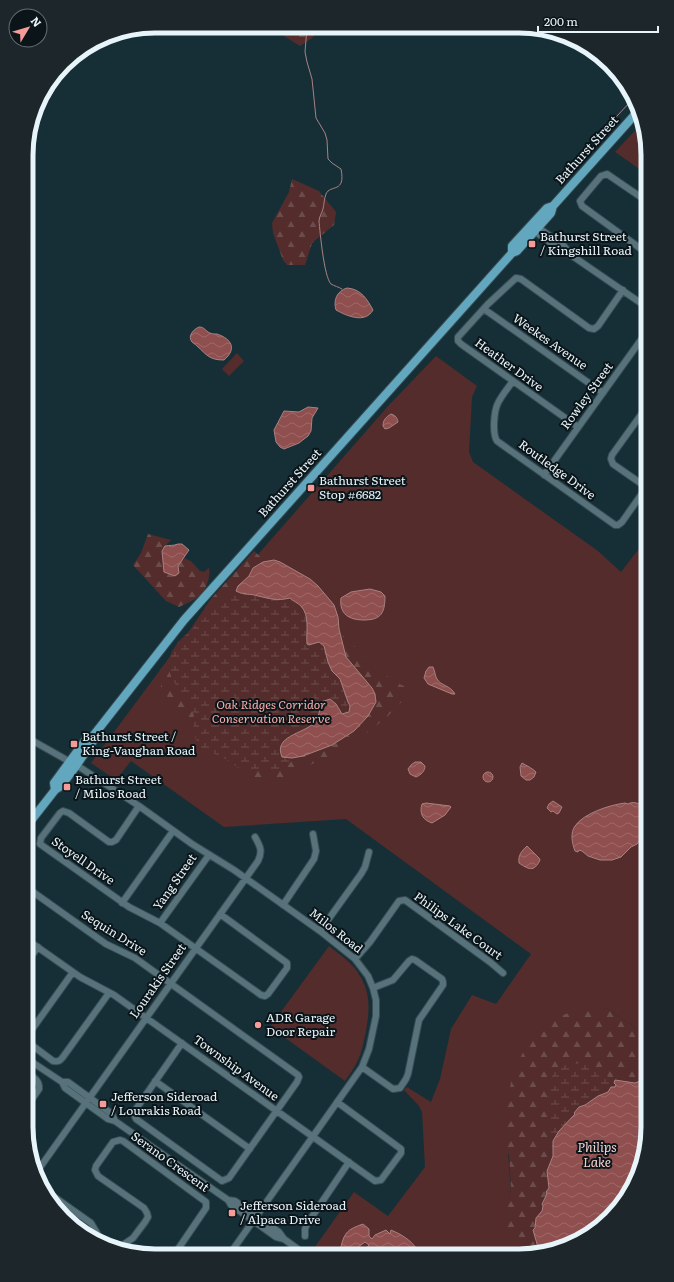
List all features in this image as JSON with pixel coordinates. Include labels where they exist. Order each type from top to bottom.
[{"type":"main road","name":"Bathurst Street","points":[[33,818],[55,790],[61,786],[87,738],[93,736],[184,620],[512,253],[512,246],[551,213],[553,206],[635,115]]},
{"type":"street","points":[[641,197],[607,174],[601,176],[580,201],[582,206],[641,249]]},
{"type":"street","points":[[534,227],[561,250],[572,255],[641,303]]},
{"type":"street","name":"Heather Drive","points":[[578,427],[462,345],[458,341],[458,337],[510,282],[518,278],[589,328],[594,329],[598,326],[623,290]]},
{"type":"street","name":"Weekes Avenue","points":[[484,308],[603,393]]},
{"type":"street","name":"Rowley Street","points":[[544,475],[641,340]]},
{"type":"street","name":"Routledge Drive","points":[[513,381],[497,404],[494,435],[497,441],[615,525],[622,522],[641,495]]},
{"type":"street","points":[[641,415],[612,455],[611,459],[613,464],[641,482]]},
{"type":"street","name":"Milos Road","points":[[33,742],[81,768],[139,806],[173,831],[246,878],[320,931],[355,958],[365,971],[374,988],[376,1016],[369,1048],[362,1067],[233,1249]]},
{"type":"street","name":"Stoyell Drive","points":[[139,806],[116,840],[112,842],[109,842],[66,811],[60,813],[40,841],[40,844],[122,903],[160,923],[261,995],[265,996],[287,968],[287,963],[220,914]]},
{"type":"street","points":[[122,903],[173,831]]},
{"type":"street","points":[[283,905],[314,858],[316,851],[313,834]]},
{"type":"street","name":"Lourakis Street","points":[[40,1168],[258,861],[261,852],[255,837]]},
{"type":"street","points":[[320,931],[361,874],[365,867],[369,852]]},
{"type":"street","name":"Yang Street","points":[[160,923],[209,855]]},
{"type":"street","name":"Sequin Drive","points":[[33,892],[106,944],[135,958],[298,1075],[299,1077],[297,1082],[277,1111]]},
{"type":"street","name":"Philips Lake Court","points":[[355,958],[370,942],[399,901],[405,900],[503,972]]},
{"type":"street","points":[[33,944],[88,982],[114,995],[146,1018]]},
{"type":"street","points":[[33,954],[38,947]]},
{"type":"street","points":[[362,1067],[393,1089],[396,1090],[402,1086],[408,1074],[419,1020],[443,982],[442,979],[412,959],[393,980],[374,988]]},
{"type":"street","points":[[33,1028],[73,972]]},
{"type":"street","points":[[33,1046],[56,1062],[60,1061],[109,993]]},
{"type":"street","name":"Township Avenue","points":[[146,1018],[375,1181],[378,1181],[383,1178],[401,1153],[401,1149],[337,1102]]},
{"type":"street","points":[[182,1043],[136,1109],[134,1115],[216,1177],[222,1181],[229,1178],[277,1111]]},
{"type":"street","points":[[33,1063],[62,1082],[68,1082],[87,1100],[112,1114],[115,1121],[228,1200],[231,1205],[254,1219],[276,1237],[284,1240],[297,1249]]},
{"type":"street","points":[[33,1077],[39,1082],[40,1086],[33,1098]]},
{"type":"street","points":[[155,1081],[250,1148]]},
{"type":"street","name":"Serano Crescent","points":[[123,1245],[133,1238],[148,1217],[148,1213],[144,1208],[98,1176],[95,1170],[96,1166],[113,1142],[120,1140],[206,1202],[206,1208],[178,1249]]},
{"type":"street","points":[[305,1236],[307,1224],[349,1162]]},
{"type":"street","points":[[58,1201],[65,1208],[91,1223],[98,1235]]},
{"type":"green space","points":[[281,33],[317,33],[300,46]]},
{"type":"green space","points":[[638,128],[640,139],[641,170],[615,152]]},
{"type":"green space","points":[[292,179],[319,191],[336,212],[334,225],[312,243],[305,265],[287,265],[283,260],[273,233],[272,223],[289,192]]},
{"type":"green space","points":[[237,353],[244,361],[229,376],[222,369]]},
{"type":"green space","name":"Oak Ridges Corridor Conservation Reserve","points":[[436,356],[477,386],[472,397],[469,452],[473,462],[598,551],[621,572],[641,546],[641,1031],[606,1008],[508,1153],[511,1189],[509,1201],[519,1249],[313,1249],[354,1192],[388,1216],[425,1167],[422,1112],[419,1106],[404,1090],[407,1087],[431,1102],[440,1079],[451,1029],[472,995],[496,1004],[531,954],[346,819],[224,827],[131,761],[116,780],[91,763],[160,670],[261,551],[389,405]]},
{"type":"green space","points":[[148,534],[171,540],[165,546],[165,549],[181,559],[184,558],[191,561],[200,571],[204,572],[209,568],[207,584],[199,596],[179,607],[166,601],[133,565],[141,553]]},
{"type":"green space","name":"Oak Ridges Corridor Conservation Reserve","points":[[254,551],[375,666],[393,681],[413,690],[388,716],[362,737],[334,754],[312,764],[297,775],[283,780],[260,781],[249,774],[238,771],[219,756],[178,713],[161,687],[160,670],[210,600]]},
{"type":"green space","name":"Oak Ridges Corridor Conservation Reserve","points":[[243,584],[290,592],[305,609],[315,626],[323,649],[332,670],[342,687],[348,704],[344,715],[278,747],[290,759],[291,762],[277,770],[269,771],[238,768],[227,760],[198,746],[194,733],[193,712],[172,678],[169,670],[169,662],[172,652],[179,641]]},
{"type":"green space","points":[[329,946],[357,971],[364,983],[368,998],[368,1020],[361,1051],[355,1065],[345,1081],[270,1027]]},
{"type":"green space","points":[[588,1008],[606,1008],[641,1031],[641,1084],[586,1103],[571,1123],[556,1135],[556,1148],[548,1196],[538,1219],[535,1241],[538,1248],[515,1249],[512,1238],[504,1227],[511,1189],[509,1155],[502,1146],[506,1109],[511,1082],[522,1054],[544,1020]]},
{"type":"green space","points":[[573,1063],[588,1065],[599,1073],[619,1081],[638,1086],[615,1092],[586,1103],[571,1123],[556,1135],[555,1158],[548,1105],[550,1084],[552,1076],[559,1066]]},
{"type":"water","points":[[347,288],[360,292],[366,298],[373,310],[370,314],[365,317],[356,318],[336,310],[335,303],[338,294]]},
{"type":"water","points":[[199,327],[208,332],[222,336],[229,342],[231,345],[230,352],[224,360],[215,359],[209,356],[192,342],[190,337],[193,331]]},
{"type":"water","points":[[308,407],[318,408],[312,418],[311,431],[308,436],[299,443],[284,449],[280,447],[276,442],[274,430],[284,411],[299,412]]},
{"type":"water","points":[[391,414],[396,416],[398,422],[385,429],[383,426],[384,422]]},
{"type":"water","points":[[182,544],[189,550],[178,566],[179,573],[175,576],[164,572],[162,551],[165,546]]},
{"type":"water","points":[[274,560],[310,579],[334,605],[346,657],[372,688],[375,694],[376,702],[368,716],[354,731],[332,745],[303,756],[292,758],[282,757],[280,750],[282,744],[290,736],[309,727],[316,721],[320,711],[321,702],[330,699],[336,704],[342,714],[349,712],[350,706],[340,679],[332,671],[328,662],[324,646],[319,642],[309,645],[307,644],[307,619],[301,606],[290,598],[274,599],[236,591],[238,586],[249,576],[253,568],[263,562]]},
{"type":"water","points":[[370,589],[381,592],[385,596],[383,611],[378,617],[370,620],[359,620],[346,615],[343,612],[341,598],[351,592]]},
{"type":"water","points":[[429,667],[433,667],[436,678],[451,689],[455,694],[428,684],[424,678]]},
{"type":"water","points":[[415,762],[421,762],[425,766],[422,773],[416,777],[410,774],[408,769]]},
{"type":"water","points":[[522,763],[536,772],[534,777],[530,780],[526,780],[521,776],[520,767]]},
{"type":"water","points":[[486,772],[490,772],[492,773],[492,781],[486,782],[483,779],[483,775]]},
{"type":"water","points":[[553,801],[562,807],[557,814],[553,811],[551,812],[547,808]]},
{"type":"water","points":[[426,803],[451,807],[445,815],[432,823],[426,820],[421,814],[422,804]]},
{"type":"water","points":[[625,803],[636,803],[641,805],[641,837],[637,844],[631,847],[621,857],[612,860],[600,860],[588,856],[582,851],[575,851],[572,835],[573,829],[579,821],[598,810]]},
{"type":"water","points":[[527,846],[540,860],[535,867],[531,869],[519,863],[520,854]]},
{"type":"water","name":"Philips Lake","points":[[615,1080],[635,1083],[641,1081],[641,1135],[635,1166],[625,1188],[605,1213],[580,1233],[558,1243],[538,1248],[533,1230],[535,1228],[536,1218],[542,1211],[542,1204],[549,1188],[547,1171],[553,1156],[553,1141],[559,1131],[575,1114],[574,1113],[579,1107],[608,1092],[611,1087],[615,1087]]},
{"type":"water","points":[[363,1224],[369,1229],[369,1236],[372,1239],[375,1235],[386,1230],[390,1234],[391,1230],[400,1234],[412,1243],[416,1249],[366,1249],[369,1245],[365,1242],[355,1249],[341,1249],[345,1236],[349,1230]]},
{"type":"waterway","points":[[307,33],[305,52],[312,79],[316,118],[325,133],[328,159],[341,169],[342,177],[340,185],[331,189],[326,194],[319,221],[326,273],[331,284],[342,289]]},
{"type":"waterway","points":[[587,148],[629,103]]},
{"type":"place","name":"Bathurst Street / Kingshill Road","points":[[532,244]]},
{"type":"place","name":"Bathurst Street Stop #6682","points":[[311,488]]},
{"type":"place","name":"Bathurst Street / King-Vaughan Road","points":[[74,744]]},
{"type":"place","name":"Bathurst Street / Milos Road","points":[[67,787]]},
{"type":"place","name":"ADR Garage Door Repair","points":[[258,1025]]},
{"type":"place","name":"Jefferson Sideroad / Lourakis Road","points":[[103,1104]]},
{"type":"place","name":"Jefferson Sideroad / Alpaca Drive","points":[[232,1213]]}]
